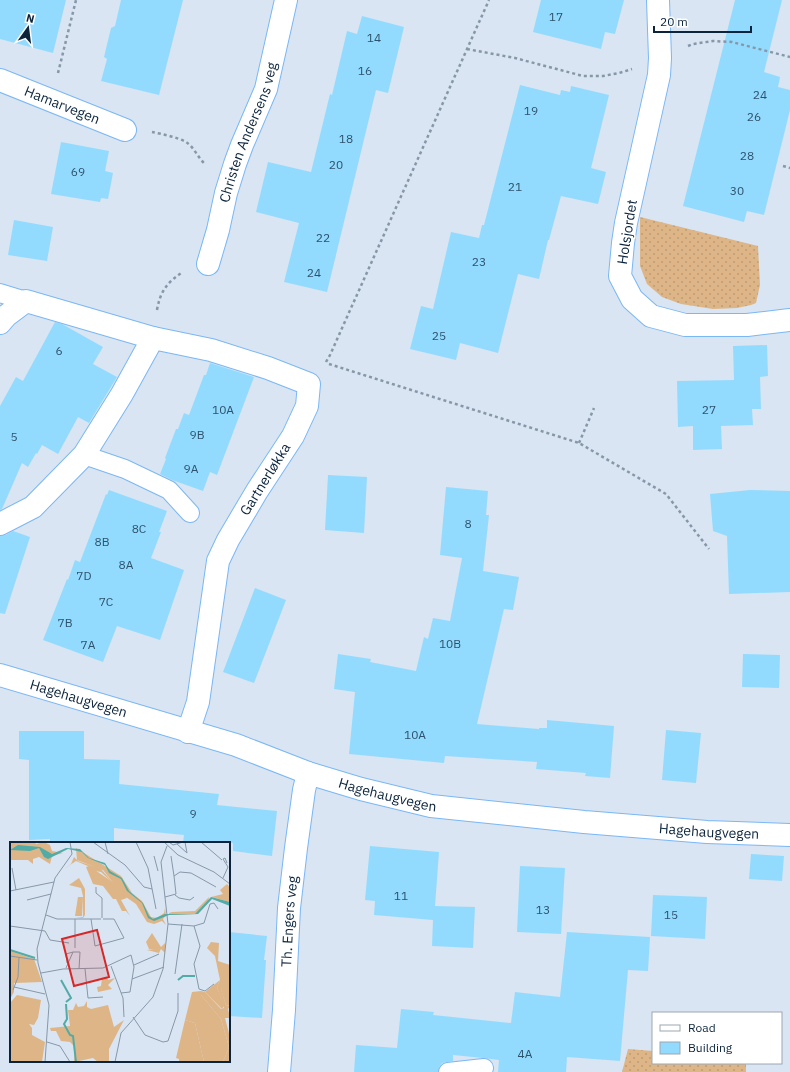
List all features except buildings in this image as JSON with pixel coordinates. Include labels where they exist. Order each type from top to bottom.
[{"type":"street","name":"Christen Andersens veg","points":[[208,264],[218,230],[226,193],[242,145],[266,89],[286,0]]},
{"type":"street","name":"Holsjordet","points":[[658,0],[660,58],[659,75],[626,223],[620,276],[632,299],[651,316],[685,325],[747,325],[790,320]]},
{"type":"street","name":"Hamarvegen","points":[[0,80],[125,130]]},
{"type":"street","name":"Gartnerløkka","points":[[26,301],[153,338],[211,350],[268,368],[309,384],[307,406],[292,436],[257,490],[231,534],[218,561],[198,702],[188,732]]},
{"type":"street","points":[[0,323],[6,316],[26,301]]},
{"type":"street","points":[[0,524],[32,507],[84,455],[122,394],[153,338]]},
{"type":"street","name":"Hagehaugvegen","points":[[0,675],[236,745],[308,772],[361,789],[432,806],[576,821],[700,831],[790,835]]},
{"type":"street","name":"Th. Engers veg","points":[[279,1072],[284,1010],[289,908],[304,790],[308,772]]},
{"type":"lane","points":[[0,293],[26,301]]},
{"type":"lane","points":[[84,455],[125,469],[168,490],[190,513]]},
{"type":"lane","points":[[448,1072],[484,1068]]},
{"type":"path","points":[[51,100],[76,0]]},
{"type":"path","points":[[489,0],[330,355],[325,363],[579,443],[666,494],[709,549]]},
{"type":"path","points":[[467,49],[515,58],[583,76],[603,76],[619,73],[693,44],[713,41],[732,42],[790,57]]},
{"type":"path","points":[[125,130],[154,133],[186,142],[204,163],[215,172],[226,193]]},
{"type":"path","points":[[783,166],[790,168]]},
{"type":"path","points":[[153,338],[156,327],[158,304],[167,285],[184,272],[208,264]]},
{"type":"path","points":[[579,443],[594,408]]},
{"type":"shaded area","points":[[640,217],[758,246],[760,285],[756,303],[737,308],[713,309],[681,304],[662,297],[647,284],[640,266]]},
{"type":"shaded area","points":[[628,1049],[652,1051],[652,1064],[746,1064],[746,1072],[622,1072]]}]
